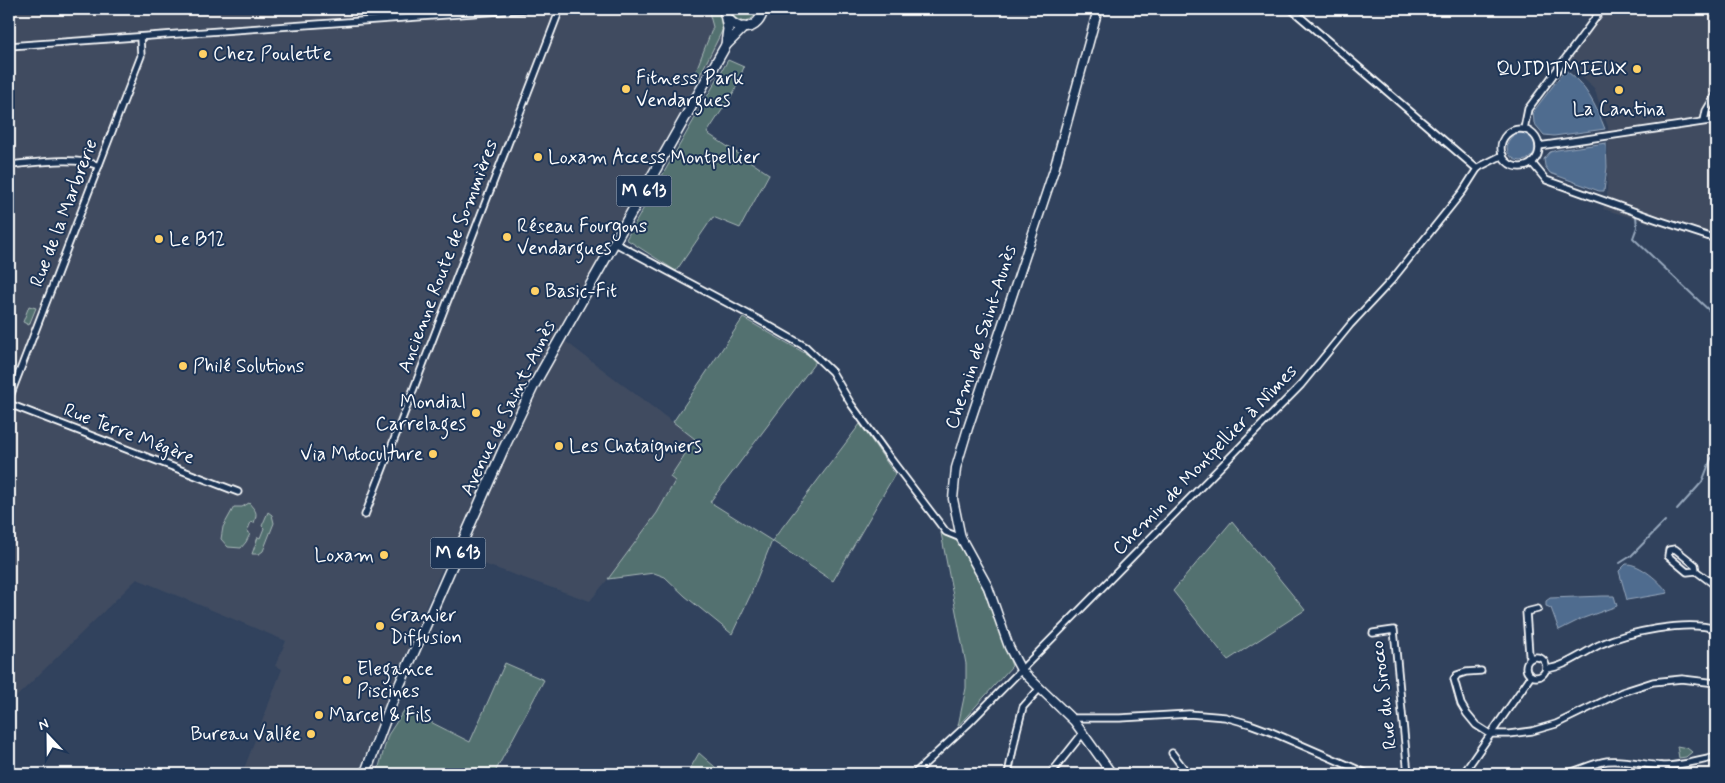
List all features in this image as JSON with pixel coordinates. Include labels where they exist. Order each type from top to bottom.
[{"type":"main road","name":"Avenue de Saint-Aunès","points":[[365,774],[392,702],[503,450],[544,366],[726,44],[744,27],[752,26],[757,22],[761,17],[763,9]]},
{"type":"main road","name":"Avenue de Saint-Aunès","points":[[725,12],[728,29],[726,44]]},
{"type":"main road","points":[[725,12],[734,25],[744,27]]},
{"type":"street","points":[[9,46],[529,9]]},
{"type":"street","name":"Ancienne Route de Sommières","points":[[365,515],[560,9]]},
{"type":"street","name":"Chemin de Saint-Aunès","points":[[1020,670],[1009,647],[988,587],[961,538],[953,499],[956,468],[1054,170],[1098,9]]},
{"type":"street","points":[[1291,9],[1478,170]]},
{"type":"street","points":[[1524,129],[1528,109],[1602,9]]},
{"type":"street","name":"Rue de la Marbrerie","points":[[9,399],[141,56],[140,37]]},
{"type":"street","points":[[1704,121],[1706,111],[1716,94]]},
{"type":"street","points":[[1539,146],[1716,120]]},
{"type":"street","points":[[1524,129],[1535,136],[1539,146],[1539,154],[1532,163],[1523,167],[1516,167],[1507,162],[1502,155],[1502,145],[1505,137],[1516,130],[1524,129]]},
{"type":"street","name":"Chemin de Montpellier à Nîmes","points":[[914,774],[968,724],[1301,385],[1350,325],[1391,281],[1481,166],[1502,155]]},
{"type":"street","points":[[9,165],[77,160],[99,166]]},
{"type":"street","points":[[1532,163],[1546,180],[1716,239]]},
{"type":"street","points":[[614,243],[806,347],[832,372],[890,458],[946,532],[961,538]]},
{"type":"street","name":"Rue Terre Mégère","points":[[9,404],[238,492]]},
{"type":"street","points":[[1696,571],[1695,565],[1675,549],[1669,550],[1668,556],[1687,572],[1696,571],[1716,586]]},
{"type":"street","points":[[1531,658],[1529,654],[1526,612],[1538,609]]},
{"type":"street","points":[[1546,669],[1543,660],[1538,657],[1528,660],[1525,666],[1531,676],[1540,676],[1546,669],[1562,664],[1601,644],[1630,634],[1682,627],[1716,629]]},
{"type":"street","name":"Rue du Sirocco","points":[[1373,632],[1394,630],[1408,774]]},
{"type":"street","points":[[1020,670],[1071,718],[1112,774]]},
{"type":"street","points":[[1480,671],[1457,675],[1454,680],[1461,704],[1467,714],[1476,724],[1490,734],[1532,731],[1556,724],[1622,692],[1653,682],[1682,679],[1716,683]]},
{"type":"street","points":[[1463,774],[1531,676]]},
{"type":"street","points":[[1008,774],[1024,707],[1040,688]]},
{"type":"street","points":[[1071,718],[1120,718],[1188,714],[1225,717],[1277,734],[1368,774]]},
{"type":"street","points":[[1051,774],[1083,733]]},
{"type":"street","points":[[1172,753],[1188,774]]},
{"type":"street","points":[[1566,774],[1609,761],[1633,761],[1661,766],[1676,766],[1716,757]]},
{"type":"street","points":[[1661,766],[1663,774]]},
{"type":"shaded area","points":[[9,9],[738,9],[557,335],[695,439],[670,477],[675,480],[657,513],[590,601],[449,552],[382,710],[358,774],[242,774],[282,669],[275,666],[286,641],[137,579],[9,704]]},
{"type":"shaded area","points":[[1601,9],[1716,9],[1716,243],[1603,209],[1607,197],[1608,127],[1594,88],[1566,63]]},
{"type":"shaded area","points":[[1565,70],[1585,89],[1605,129],[1554,136],[1544,135],[1534,123],[1533,112]]},
{"type":"shaded area","points":[[1521,133],[1531,137],[1535,147],[1531,157],[1521,161],[1511,157],[1507,147],[1511,137]]},
{"type":"shaded area","points":[[1606,143],[1607,167],[1604,191],[1599,191],[1550,173],[1545,166],[1544,159],[1550,152]]},
{"type":"shaded area","points":[[1626,564],[1637,567],[1649,574],[1668,593],[1627,600],[1619,571]]},
{"type":"shaded area","points":[[1614,596],[1617,606],[1581,619],[1559,630],[1551,608],[1546,606],[1546,601],[1550,598]]},
{"type":"green space","points":[[706,9],[718,9],[722,17],[723,29],[697,81],[693,78],[713,27],[709,12]]},
{"type":"green space","points":[[731,9],[758,9],[755,16],[749,20],[742,21],[735,18]]},
{"type":"green space","points":[[728,60],[744,67],[735,90],[707,133],[769,174],[740,228],[713,217],[676,271],[626,239]]},
{"type":"green space","points":[[29,306],[36,308],[29,325],[23,322]]},
{"type":"green space","points":[[743,318],[817,360],[710,502],[772,541],[750,596],[732,634],[685,596],[665,577],[654,573],[608,579],[657,513],[675,481],[670,477],[695,439],[673,422]]},
{"type":"green space","points":[[860,424],[895,474],[833,581],[772,541]]},
{"type":"green space","points":[[249,503],[256,514],[254,523],[251,522],[247,532],[250,534],[241,548],[228,547],[221,539],[223,527],[234,507],[242,507]]},
{"type":"green space","points":[[268,512],[272,515],[274,523],[263,551],[259,554],[252,554],[258,537],[260,538],[264,528],[262,526]]},
{"type":"green space","points":[[1232,521],[1305,610],[1228,660],[1173,591]]},
{"type":"green space","points":[[941,533],[957,541],[983,588],[1012,666],[958,726],[966,688],[966,664]]},
{"type":"green space","points":[[505,663],[544,680],[494,774],[377,774],[388,735],[405,709],[470,742]]},
{"type":"green space","points":[[1677,746],[1687,748],[1692,752],[1686,757],[1679,758]]},
{"type":"green space","points":[[699,753],[723,774],[687,774]]},
{"type":"waterway","points":[[1636,216],[1637,227],[1633,238],[1716,317]]},
{"type":"waterway","points":[[1677,510],[1702,482],[1711,459],[1716,453]]},
{"type":"waterway","points":[[1620,563],[1631,556],[1665,521]]},
{"type":"place","name":"Chez Poulette","points":[[203,54]]},
{"type":"place","name":"QUIDITMIEUX","points":[[1637,69]]},
{"type":"place","name":"Fitness Park Vendargues","points":[[626,89]]},
{"type":"place","name":"La Cantina","points":[[1619,90]]},
{"type":"place","name":"Loxam Access Montpellier","points":[[538,157]]},
{"type":"place","name":"Réseau Fourgons Vendargues","points":[[507,237]]},
{"type":"place","name":"Le B12","points":[[159,239]]},
{"type":"place","name":"Basic-Fit","points":[[535,291]]},
{"type":"place","name":"Philé Solutions","points":[[183,366]]},
{"type":"place","name":"Mondial Carrelages","points":[[476,413]]},
{"type":"place","name":"Les Chataigniers","points":[[559,446]]},
{"type":"place","name":"Via Motoculture","points":[[433,454]]},
{"type":"place","name":"Loxam","points":[[384,555]]},
{"type":"place","name":"Granier Diffusion","points":[[380,626]]},
{"type":"place","name":"Elegance Piscines","points":[[347,680]]},
{"type":"place","name":"Marcel & Fils","points":[[319,715]]},
{"type":"place","name":"Bureau Vallée","points":[[311,734]]}]
